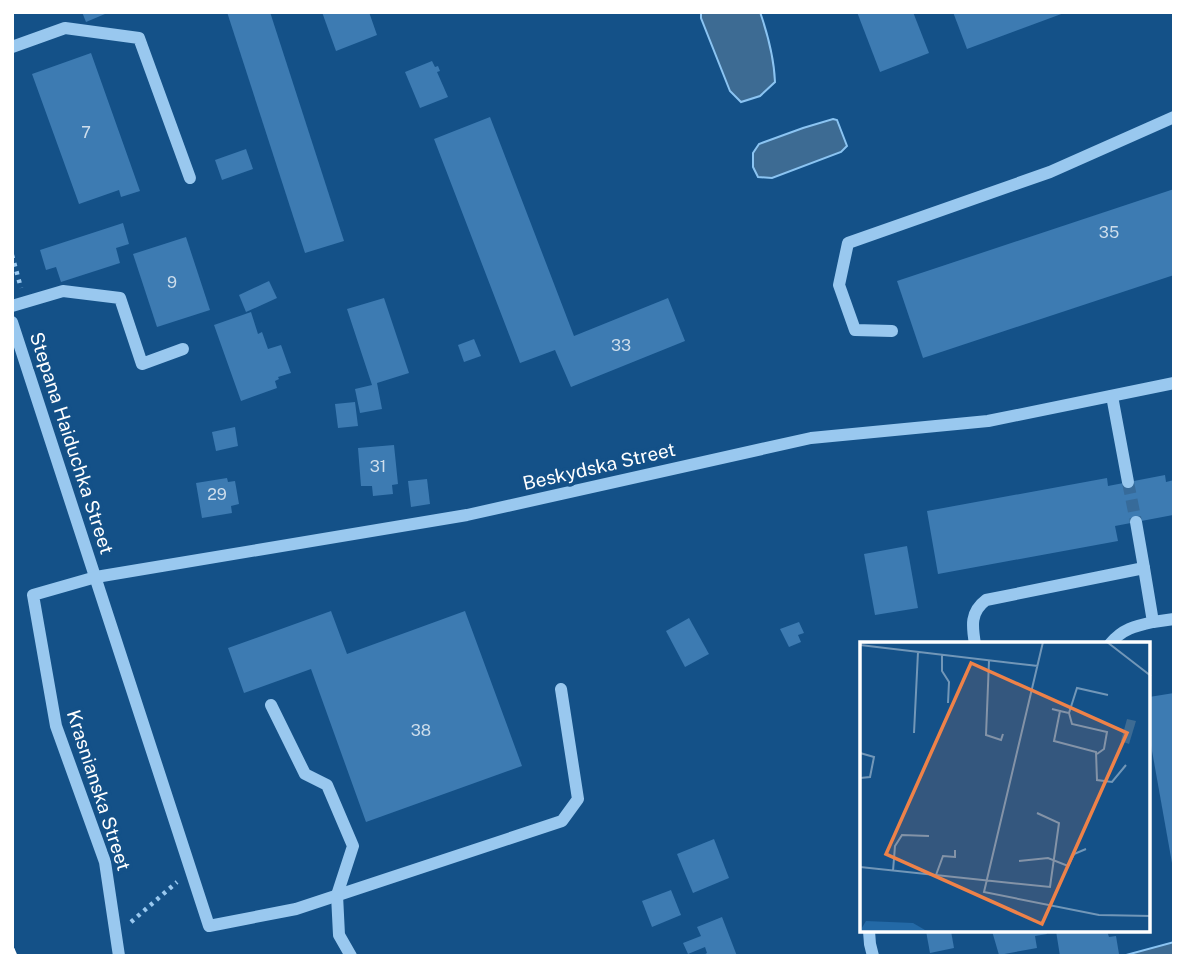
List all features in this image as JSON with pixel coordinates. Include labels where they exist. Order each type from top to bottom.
[{"type":"street","points":[[12,47],[65,28],[139,38],[190,178]]},
{"type":"street","points":[[891,331],[855,330],[838,285],[848,243],[1050,172],[1174,117]]},
{"type":"street","points":[[18,304],[63,290],[120,298],[142,364],[183,349]]},
{"type":"street","name":"Stepana Haiduchka Street","points":[[12,322],[209,926],[296,909],[337,895]]},
{"type":"street","name":"Beskydska Street","points":[[33,595],[96,577],[467,515],[811,438],[988,421],[1174,383]]},
{"type":"street","points":[[1112,396],[1128,482]]},
{"type":"street","points":[[1136,522],[1153,622]]},
{"type":"street","points":[[975,642],[973,615],[986,600],[1144,568]]},
{"type":"street","name":"Krasnianska Street","points":[[33,595],[56,726],[105,862],[120,956]]},
{"type":"street","points":[[1113,642],[1127,629],[1174,619]]},
{"type":"street","points":[[337,895],[562,821],[578,799],[561,689]]},
{"type":"street","points":[[271,705],[305,775],[327,785],[353,846],[337,895],[339,935],[351,956]]},
{"type":"street","points":[[869,933],[873,956]]},
{"type":"path","points":[[12,255],[18,304]]},
{"type":"path","points":[[116,934],[191,870]]},
{"type":"water","points":[[701,12],[760,12],[770,46],[775,82],[760,96],[741,102],[730,91]]},
{"type":"water","points":[[833,119],[837,120],[847,146],[841,152],[772,178],[758,177],[753,167],[753,153],[759,144]]},
{"type":"water","points":[[1174,942],[1174,956],[1126,956],[1126,955]]},
{"type":"building","points":[[82,12],[105,12],[105,14],[86,22]]},
{"type":"building","points":[[227,12],[270,12],[344,241],[305,253]]},
{"type":"building","points":[[322,12],[369,12],[377,35],[336,51]]},
{"type":"building","points":[[857,12],[913,12],[929,53],[880,72]]},
{"type":"building","points":[[953,12],[1064,12],[1064,13],[967,49]]},
{"type":"building","points":[[91,53],[140,191],[121,197],[119,190],[79,204],[32,74]]},
{"type":"building","points":[[432,61],[435,67],[438,66],[440,71],[437,72],[448,97],[420,108],[405,72]]},
{"type":"building","points":[[490,117],[574,336],[668,298],[685,341],[571,387],[555,350],[520,363],[434,139]]},
{"type":"building","points":[[246,149],[253,169],[222,180],[215,160]]},
{"type":"building","points":[[1174,189],[1174,275],[923,358],[897,281]]},
{"type":"building","points":[[123,223],[129,244],[116,248],[120,263],[61,282],[56,267],[46,270],[40,250]]},
{"type":"building","points":[[186,237],[210,310],[157,327],[133,254]]},
{"type":"building","points":[[269,281],[277,298],[246,312],[239,295]]},
{"type":"building","points":[[384,298],[409,373],[377,383],[382,409],[360,413],[355,389],[372,385],[347,309]]},
{"type":"building","points":[[251,312],[258,334],[262,332],[268,349],[281,345],[291,373],[278,377],[275,381],[277,388],[241,401],[214,325]]},
{"type":"building","points":[[474,339],[481,356],[464,362],[458,345]]},
{"type":"building","points":[[355,402],[358,426],[338,428],[335,404]]},
{"type":"building","points":[[235,427],[238,446],[216,451],[212,432]]},
{"type":"building","points":[[394,445],[398,484],[392,485],[393,494],[373,496],[372,486],[361,486],[358,448]]},
{"type":"building","points":[[1165,475],[1166,482],[1174,480],[1173,515],[1115,526],[1118,541],[938,574],[927,511],[1107,478],[1108,486]]},
{"type":"building","points":[[227,478],[228,482],[235,481],[239,504],[231,506],[232,513],[202,518],[196,483]]},
{"type":"building","points":[[427,479],[430,504],[411,507],[408,481]]},
{"type":"building","points":[[907,546],[918,608],[875,615],[864,554]]},
{"type":"building","points":[[331,611],[347,654],[465,611],[522,766],[366,822],[311,669],[244,693],[228,648]]},
{"type":"building","points":[[689,618],[709,654],[685,667],[666,631]]},
{"type":"building","points":[[799,622],[804,633],[798,635],[801,642],[789,647],[780,629]]},
{"type":"building","points":[[1174,693],[1174,863],[1151,745],[1151,697]]},
{"type":"building","points":[[714,839],[729,878],[693,893],[677,854]]},
{"type":"building","points":[[671,890],[681,915],[652,927],[642,901]]},
{"type":"building","points":[[722,917],[737,956],[702,956],[707,953],[705,947],[688,954],[683,943],[701,936],[697,927]]},
{"type":"building","points":[[926,933],[951,933],[954,948],[930,953]]},
{"type":"building","points":[[993,933],[1047,933],[1035,936],[1037,948],[999,955]]},
{"type":"building","points":[[1056,933],[1108,933],[1109,937],[1116,936],[1119,954],[1060,956]]},
{"type":"tunnel","points":[[1128,482],[1136,522]]},
{"type":"railway","points":[[12,949],[15,956]]}]
